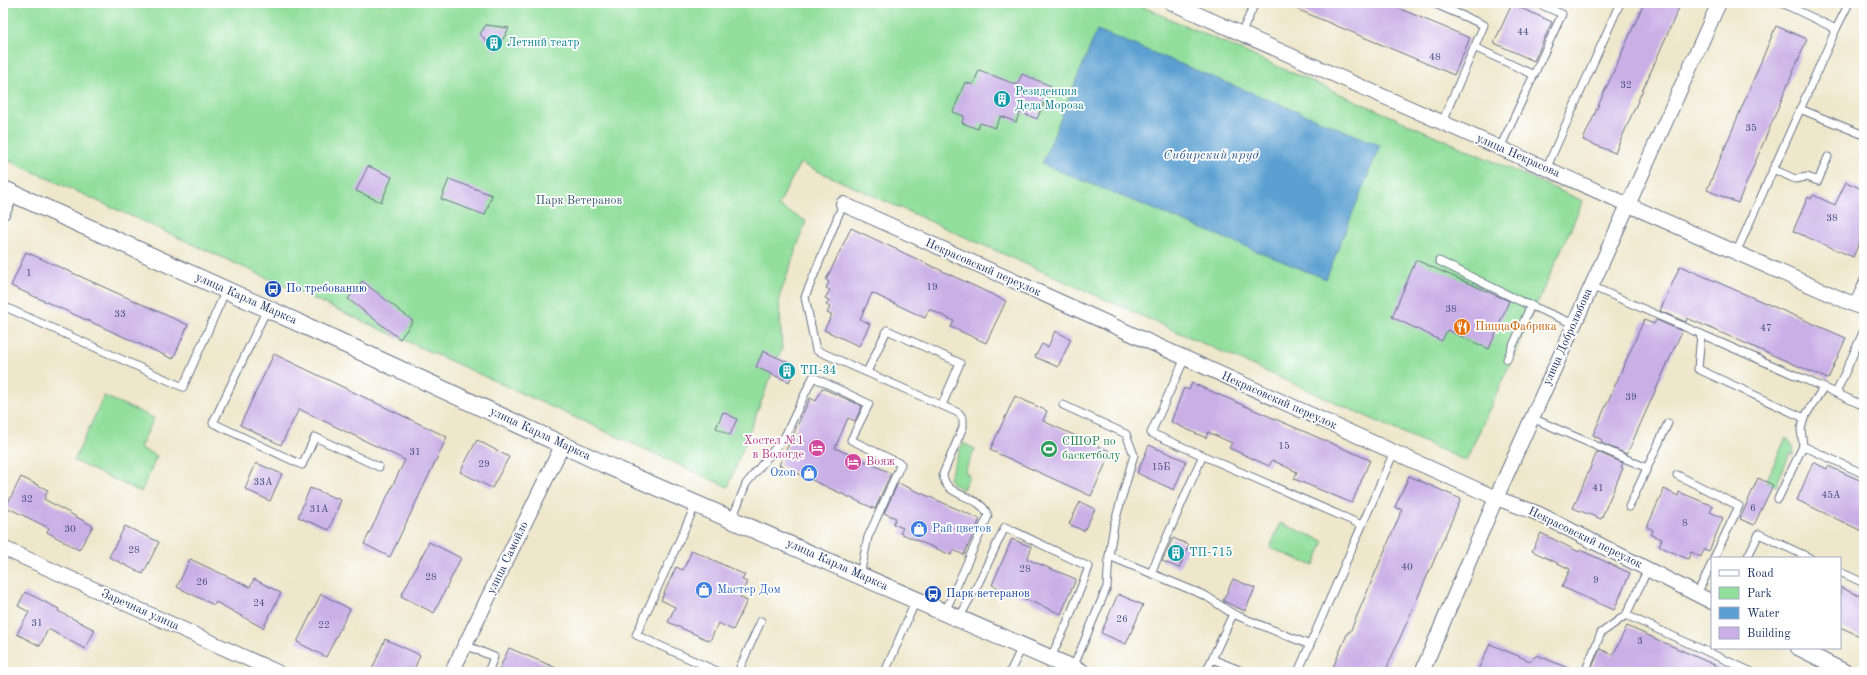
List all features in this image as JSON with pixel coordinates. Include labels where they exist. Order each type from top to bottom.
[{"type":"street","name":"улица Некрасова","points":[[1172,3],[1858,306]]},
{"type":"street","name":"улица Добролюбова","points":[[1422,672],[1496,498],[1719,3]]},
{"type":"street","points":[[3,212],[7,191]]},
{"type":"street","name":"улица Карла Маркса","points":[[7,191],[696,504],[1077,670]]},
{"type":"street","name":"Некрасовский переулок","points":[[843,204],[1496,498],[1537,513],[1711,601]]},
{"type":"street","name":"улица Самойло","points":[[452,672],[563,444]]},
{"type":"street","name":"Заречная улица","points":[[3,548],[277,672]]},
{"type":"street","points":[[1799,649],[1826,668],[1846,672]]},
{"type":"lane","points":[[1241,34],[1255,3]]},
{"type":"lane","points":[[1433,3],[1484,25],[1442,122]]},
{"type":"lane","points":[[1500,148],[1562,14],[1537,3]]},
{"type":"lane","points":[[1546,169],[1620,3]]},
{"type":"lane","points":[[1782,3],[1836,28]]},
{"type":"lane","points":[[1736,253],[1836,28],[1849,3]]},
{"type":"lane","points":[[1474,47],[1534,75]]},
{"type":"lane","points":[[1800,109],[1864,135]]},
{"type":"lane","points":[[1773,169],[1795,179],[1807,176],[1818,181],[1828,157]]},
{"type":"lane","points":[[843,204],[804,297],[816,350],[959,413],[964,424],[943,474],[944,482],[949,488],[981,504],[988,516],[952,616]]},
{"type":"lane","points":[[1439,260],[1531,305],[1574,324]]},
{"type":"lane","points":[[1858,306],[1864,280]]},
{"type":"lane","points":[[1591,286],[1864,406]]},
{"type":"lane","points":[[3,306],[183,387],[226,290]]},
{"type":"lane","points":[[1507,359],[1531,305]]},
{"type":"lane","points":[[267,309],[213,423],[302,465],[315,437],[379,467]]},
{"type":"lane","points":[[867,372],[887,330],[960,363],[942,405]]},
{"type":"lane","points":[[1836,393],[1864,330]]},
{"type":"lane","points":[[1701,334],[1698,369],[1804,418]]},
{"type":"lane","points":[[1184,358],[1151,433],[1362,525]]},
{"type":"lane","points":[[732,519],[746,484],[785,436],[813,378],[869,404],[851,440],[901,464],[868,536],[860,575]]},
{"type":"lane","points":[[1778,499],[1803,446],[1801,429],[1804,418],[1823,388]]},
{"type":"lane","points":[[1063,405],[1126,434],[1131,444],[1134,456],[1114,525],[1109,556],[1107,587],[1077,670]]},
{"type":"lane","points":[[1532,418],[1647,468]]},
{"type":"lane","points":[[1629,507],[1668,423]]},
{"type":"lane","points":[[1803,446],[1864,474]]},
{"type":"lane","points":[[1298,672],[1394,452]]},
{"type":"lane","points":[[1151,573],[1202,455]]},
{"type":"lane","points":[[1677,475],[1739,506],[1714,557]]},
{"type":"lane","points":[[696,504],[636,635],[719,672]]},
{"type":"lane","points":[[952,616],[978,584],[1005,526],[1089,567],[1067,624],[1050,659]]},
{"type":"lane","points":[[1748,557],[1759,534],[1808,557]]},
{"type":"lane","points":[[1109,556],[1206,596],[1233,614],[1310,645]]},
{"type":"lane","points":[[1697,594],[1711,564]]},
{"type":"lane","points":[[1585,672],[1601,633],[1626,615],[1648,569]]},
{"type":"lane","points":[[1841,572],[1864,583]]},
{"type":"lane","points":[[885,672],[916,600]]},
{"type":"lane","points":[[1206,672],[1233,614]]},
{"type":"lane","points":[[1626,615],[1752,672]]},
{"type":"lane","points":[[738,672],[761,621]]},
{"type":"lane","points":[[465,644],[494,657],[488,672]]},
{"type":"lane","points":[[1010,672],[1022,647]]},
{"type":"lane","points":[[1212,659],[1244,672]]},
{"type":"green space","name":"Парк Ветеранов","points":[[3,3],[1134,3],[1583,201],[1466,461],[800,163],[778,206],[806,221],[779,298],[782,348],[728,487],[3,158]]},
{"type":"green space","points":[[104,396],[154,418],[140,448],[157,456],[141,492],[74,461]]},
{"type":"green space","points":[[1786,437],[1793,446],[1794,455],[1790,453],[1776,486],[1766,482]]},
{"type":"green space","points":[[963,443],[975,449],[965,471],[969,476],[963,489],[953,484],[949,478]]},
{"type":"green space","points":[[1280,523],[1324,541],[1314,566],[1270,548]]},
{"type":"water","name":"Сибирский пруд","points":[[1097,30],[1380,145],[1326,279],[1042,164]]},
{"type":"building","points":[[1282,3],[1386,3],[1470,38],[1454,75]]},
{"type":"building","points":[[1644,3],[1681,3],[1615,153],[1583,140]]},
{"type":"building","points":[[1512,4],[1552,22],[1534,61],[1494,43]]},
{"type":"building","name":"Летний театр","points":[[486,25],[509,28],[496,52],[480,34]]},
{"type":"building","points":[[1776,26],[1807,39],[1738,203],[1707,190]]},
{"type":"building","name":"Резиденция Деда Мороза","points":[[979,70],[1017,85],[1022,74],[1051,86],[1037,119],[1020,112],[1016,122],[1001,116],[995,128],[980,123],[978,129],[962,123],[964,116],[953,112],[965,82],[973,85]]},
{"type":"building","points":[[368,166],[392,177],[381,202],[356,191]]},
{"type":"building","points":[[449,179],[492,195],[485,215],[441,199]]},
{"type":"building","points":[[1846,182],[1864,190],[1864,232],[1853,257],[1793,231],[1808,197],[1811,199],[1813,195],[1835,205]]},
{"type":"building","points":[[851,228],[1006,301],[986,343],[951,327],[954,321],[929,309],[925,318],[872,293],[860,319],[870,324],[859,346],[824,330],[832,315],[827,313],[830,307],[826,305],[829,300],[825,298],[830,290],[826,288],[829,282],[826,280]]},
{"type":"building","points":[[26,252],[188,325],[173,359],[11,286]]},
{"type":"building","points":[[1416,260],[1509,301],[1489,349],[1447,330],[1442,341],[1392,317]]},
{"type":"building","points":[[1680,266],[1846,338],[1828,379],[1687,318],[1686,322],[1660,311]]},
{"type":"building","points":[[362,281],[413,321],[400,339],[348,299]]},
{"type":"building","points":[[1644,320],[1654,324],[1656,320],[1682,331],[1627,454],[1601,443],[1602,440],[1593,435]]},
{"type":"building","points":[[1055,331],[1071,339],[1058,367],[1035,357],[1042,344],[1048,347]]},
{"type":"building","points":[[763,351],[796,366],[789,382],[756,367]]},
{"type":"building","points":[[274,354],[447,437],[390,557],[364,544],[405,460],[299,409],[281,445],[240,425]]},
{"type":"building","points":[[1192,383],[1370,460],[1352,503],[1294,479],[1297,472],[1272,460],[1269,466],[1229,448],[1232,443],[1208,432],[1206,438],[1171,422],[1184,388],[1189,390]]},
{"type":"building","points":[[822,388],[862,406],[855,421],[848,418],[835,448],[891,473],[875,509],[779,465],[810,398],[816,401]]},
{"type":"building","points":[[1015,396],[1047,411],[1043,421],[1111,452],[1091,496],[990,450]]},
{"type":"building","points":[[723,412],[737,419],[730,435],[716,428]]},
{"type":"building","points":[[477,440],[509,457],[492,488],[460,472]]},
{"type":"building","points":[[1149,445],[1186,461],[1174,490],[1137,473]]},
{"type":"building","points":[[1597,452],[1623,463],[1621,467],[1623,468],[1601,519],[1573,508]]},
{"type":"building","points":[[1813,462],[1827,469],[1828,466],[1864,482],[1864,532],[1797,500]]},
{"type":"building","points":[[256,463],[282,474],[270,501],[245,489]]},
{"type":"building","points":[[1409,476],[1461,499],[1385,672],[1331,672],[1348,632],[1350,632],[1402,510],[1395,507]]},
{"type":"building","points":[[21,477],[48,490],[44,499],[93,526],[79,550],[47,532],[49,528],[6,507]]},
{"type":"building","points":[[1758,478],[1773,485],[1754,525],[1740,519]]},
{"type":"building","points":[[898,483],[980,519],[964,555],[953,550],[951,555],[900,533],[903,528],[893,524],[896,518],[884,513]]},
{"type":"building","points":[[310,488],[341,500],[329,530],[298,517]]},
{"type":"building","points":[[1664,489],[1678,496],[1679,492],[1713,506],[1710,512],[1723,518],[1709,551],[1704,549],[1701,557],[1691,552],[1688,559],[1659,546],[1662,539],[1651,535],[1653,530],[1647,527]]},
{"type":"building","points":[[1080,502],[1095,509],[1084,531],[1069,524]]},
{"type":"building","points":[[125,526],[159,542],[143,574],[109,557]]},
{"type":"building","points":[[1541,533],[1579,552],[1580,550],[1630,573],[1614,610],[1562,587],[1570,569],[1532,551]]},
{"type":"building","name":"ТП-715","points":[[1173,538],[1189,545],[1179,568],[1162,561]]},
{"type":"building","points":[[1012,539],[1032,547],[1027,559],[1076,579],[1061,614],[992,585]]},
{"type":"building","points":[[429,542],[461,558],[434,613],[401,596]]},
{"type":"building","name":"Мастер Дом","points":[[692,550],[745,575],[742,580],[747,582],[740,597],[747,601],[733,630],[718,623],[710,641],[668,622],[675,607],[661,600],[676,567],[683,570]]},
{"type":"building","points":[[190,559],[250,587],[254,579],[281,593],[263,628],[216,602],[214,605],[177,587]]},
{"type":"building","points":[[1233,579],[1255,588],[1245,611],[1223,601]]},
{"type":"building","points":[[1841,587],[1864,598],[1864,638],[1841,627]]},
{"type":"building","points":[[25,592],[59,609],[58,611],[95,630],[85,649],[48,629],[40,646],[17,634],[29,612],[18,606]]},
{"type":"building","points":[[321,594],[350,609],[326,657],[297,642]]},
{"type":"building","points":[[1118,594],[1143,605],[1126,644],[1101,633]]},
{"type":"building","points":[[1627,626],[1730,672],[1590,672],[1600,649],[1613,655]]},
{"type":"building","points":[[385,639],[420,655],[413,672],[371,672]]},
{"type":"building","points":[[1490,644],[1530,661],[1537,655],[1577,672],[1477,672]]},
{"type":"building","points":[[509,648],[566,672],[498,672]]},
{"type":"place","name":"Летний театр","points":[[494,43]]},
{"type":"place","name":"Резиденция Деда Мороза","points":[[1002,99]]},
{"type":"place","name":"По требованию","points":[[273,289]]},
{"type":"place","name":"ПиццаФабрика","points":[[1462,327]]},
{"type":"place","name":"ТП-34","points":[[787,371]]},
{"type":"place","name":"Хостел №1 в Вологде","points":[[817,448]]},
{"type":"place","name":"СШОР по баскетболу","points":[[1049,449]]},
{"type":"place","name":"Вояж","points":[[853,462]]},
{"type":"place","name":"Ozon","points":[[809,473]]},
{"type":"place","name":"Рай цветов","points":[[919,529]]},
{"type":"place","name":"ТП-715","points":[[1176,553]]},
{"type":"place","name":"Мастер Дом","points":[[704,590]]},
{"type":"place","name":"Парк ветеранов","points":[[933,594]]}]
